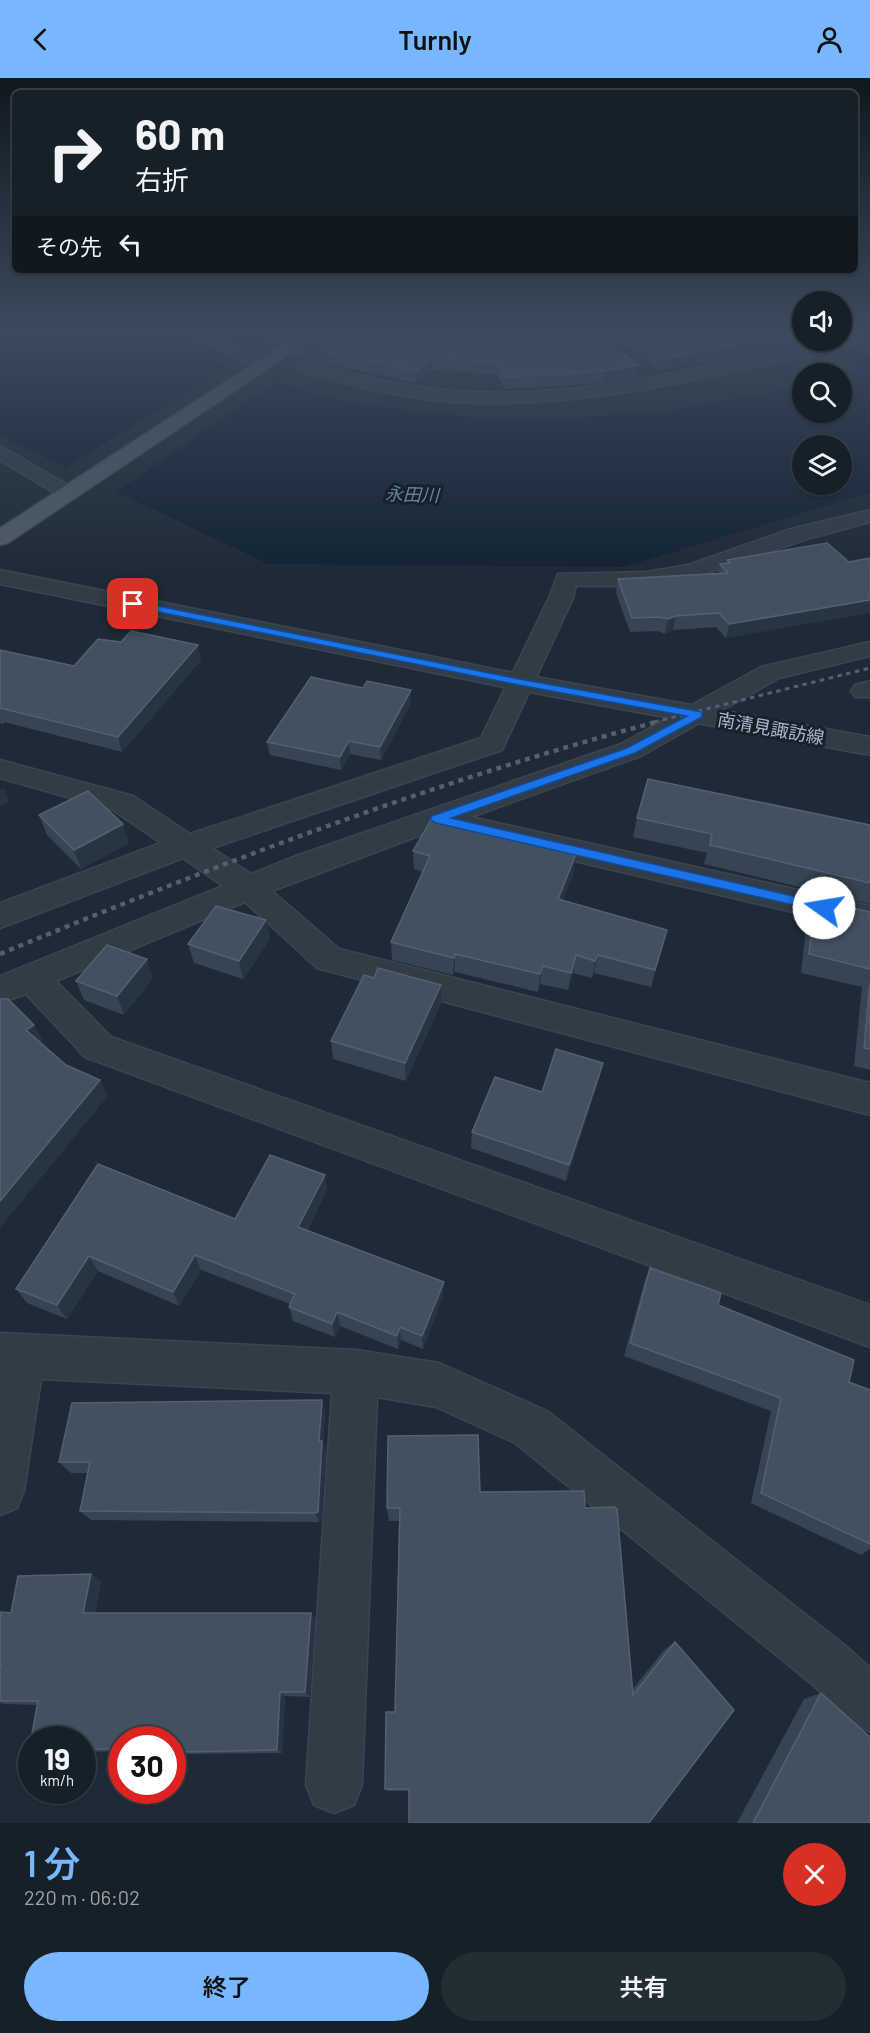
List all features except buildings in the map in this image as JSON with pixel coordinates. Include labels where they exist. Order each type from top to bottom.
[{"type":"main road","points":[[0,538],[195,410]]},
{"type":"street","points":[[0,452],[68,493]]},
{"type":"street","points":[[0,916],[41,898],[186,846],[492,744],[519,682],[561,598],[566,579],[647,579],[693,571],[799,534],[870,516]]},
{"type":"street","name":"南清見諏訪線","points":[[0,577],[519,682],[870,746]]},
{"type":"street","points":[[15,983],[249,888],[631,750],[698,714],[732,691],[770,672],[870,649]]},
{"type":"street","points":[[0,769],[123,803],[249,888],[329,959],[870,1100]]},
{"type":"street","points":[[436,819],[870,918]]},
{"type":"street","points":[[15,983],[98,1047],[870,1326]]},
{"type":"street","points":[[0,1491],[11,1355],[356,1372],[440,1385],[531,1427],[830,1666],[870,1704]]},
{"type":"street","points":[[334,1785],[356,1372]]},
{"type":"water","name":"永田川","points":[[0,410],[412,410],[507,421],[674,410],[792,410],[792,423],[852,423],[852,410],[870,410],[870,493],[623,567],[268,564],[0,436]]},
{"type":"pier","points":[[157,410],[234,410],[113,494],[62,470]]},
{"type":"railway","points":[[654,722],[870,668]]},
{"type":"railway","points":[[0,954],[162,888],[326,827],[492,770],[660,721]]},
{"type":"route","points":[[133,604],[519,682],[698,714],[631,750],[436,819],[824,908]]}]
